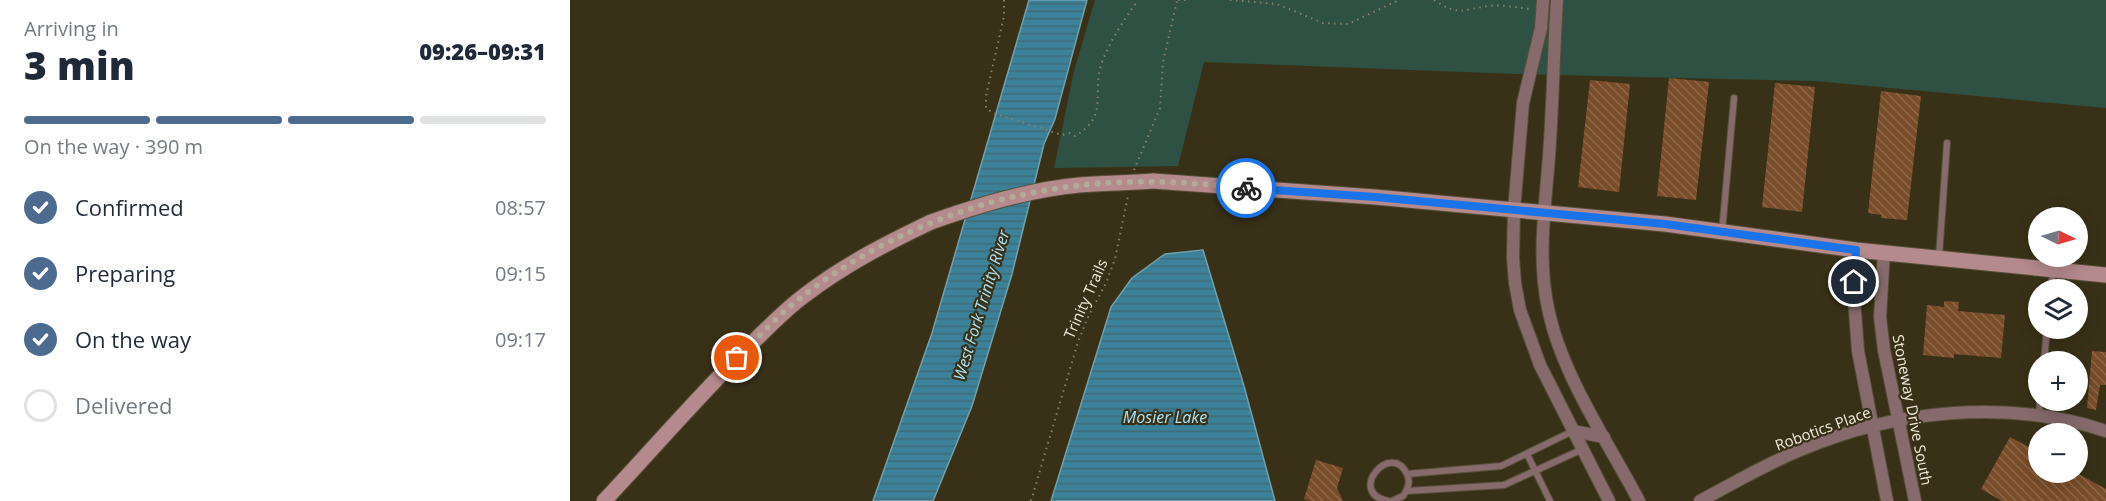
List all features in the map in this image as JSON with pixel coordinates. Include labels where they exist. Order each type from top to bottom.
[{"type":"main road","points":[[604,501],[724,371],[776,320],[820,284],[875,249],[931,222],[982,204],[1027,193],[1077,186],[1153,182],[1375,197],[1665,224],[1856,250],[2106,273]]},
{"type":"street","points":[[1557,0],[1542,273],[1548,310],[1557,339],[1576,384],[1639,501]]},
{"type":"street","points":[[1543,5],[1541,28],[1523,103],[1514,210],[1513,258],[1520,310],[1540,365],[1609,501]]},
{"type":"street","points":[[1856,250],[1854,298],[1858,351],[1887,501]]},
{"type":"street","name":"Stoneway Drive South","points":[[1884,252],[1880,317],[1884,350],[1915,501]]},
{"type":"street","name":"Robotics Place","points":[[1700,501],[1799,450],[1871,425],[1898,420],[1950,413],[1994,413],[2039,416],[2080,423],[2106,431]]},
{"type":"street","points":[[1573,431],[1604,437]]},
{"type":"street","points":[[1583,449],[1604,437]]},
{"type":"lane","points":[[1722,232],[1734,98]]},
{"type":"lane","points":[[1939,258],[1947,143]]},
{"type":"lane","points":[[2052,279],[2053,269]]},
{"type":"lane","points":[[2039,411],[2039,416]]},
{"type":"lane","points":[[1407,474],[1501,466],[1573,431]]},
{"type":"lane","points":[[1407,491],[1409,484],[1407,474],[1397,464],[1390,463],[1380,466],[1371,478],[1372,488],[1377,496],[1394,501],[1407,491],[1495,487],[1583,449]]},
{"type":"lane","points":[[1527,454],[1550,501]]},
{"type":"path","points":[[1005,0],[1004,16],[986,96],[986,108],[993,113],[1062,135],[1075,136],[1089,124],[1098,104],[1100,68],[1109,46],[1138,0]]},
{"type":"path","points":[[1133,177],[1160,108],[1163,62],[1177,0],[1187,0]]},
{"type":"path","points":[[1230,0],[1276,4],[1323,23],[1348,24],[1399,0]]},
{"type":"path","points":[[1434,0],[1444,7],[1464,12],[1490,6],[1543,5]]},
{"type":"path","name":"Trinity Trails","points":[[1030,501],[1077,345],[1115,259],[1130,188]]},
{"type":"green space","points":[[1095,0],[2106,0],[2106,108],[1815,81],[1516,74],[1204,62],[1178,166],[1054,168],[1074,71]]},
{"type":"water","name":"West Fork Trinity River","points":[[1029,0],[1087,0],[1055,119],[1044,144],[1012,274],[972,406],[933,501],[873,501],[932,333]]},
{"type":"water","name":"Mosier Lake","points":[[1203,250],[1244,386],[1275,501],[1051,501],[1111,307],[1132,278],[1165,254]]},
{"type":"building","points":[[1669,78],[1709,82],[1696,200],[1657,196]]},
{"type":"building","points":[[1590,80],[1630,84],[1619,192],[1578,187]]},
{"type":"building","points":[[1775,83],[1815,87],[1802,212],[1762,207]]},
{"type":"building","points":[[1881,91],[1921,96],[1907,220],[1881,218],[1881,215],[1868,213]]},
{"type":"building","points":[[1944,301],[1959,302],[1958,311],[2005,315],[2001,358],[1954,354],[1954,358],[1923,355],[1927,305],[1944,307]]},
{"type":"building","points":[[2092,351],[2106,352],[2106,385],[2100,385],[2096,410],[2088,408]]},
{"type":"building","points":[[2010,437],[2028,447],[2028,483],[2088,483],[2088,479],[2106,489],[2106,501],[2002,501],[1981,489]]},
{"type":"building","points":[[1316,460],[1343,468],[1337,488],[1343,501],[1304,499]]},
{"type":"way so far","points":[[737,358],[803,296],[837,272],[875,249],[931,222],[982,204],[1027,193],[1077,186],[1153,182],[1246,188]]},
{"type":"route","points":[[1246,188],[1375,197],[1665,224],[1856,250],[1854,282]]}]
